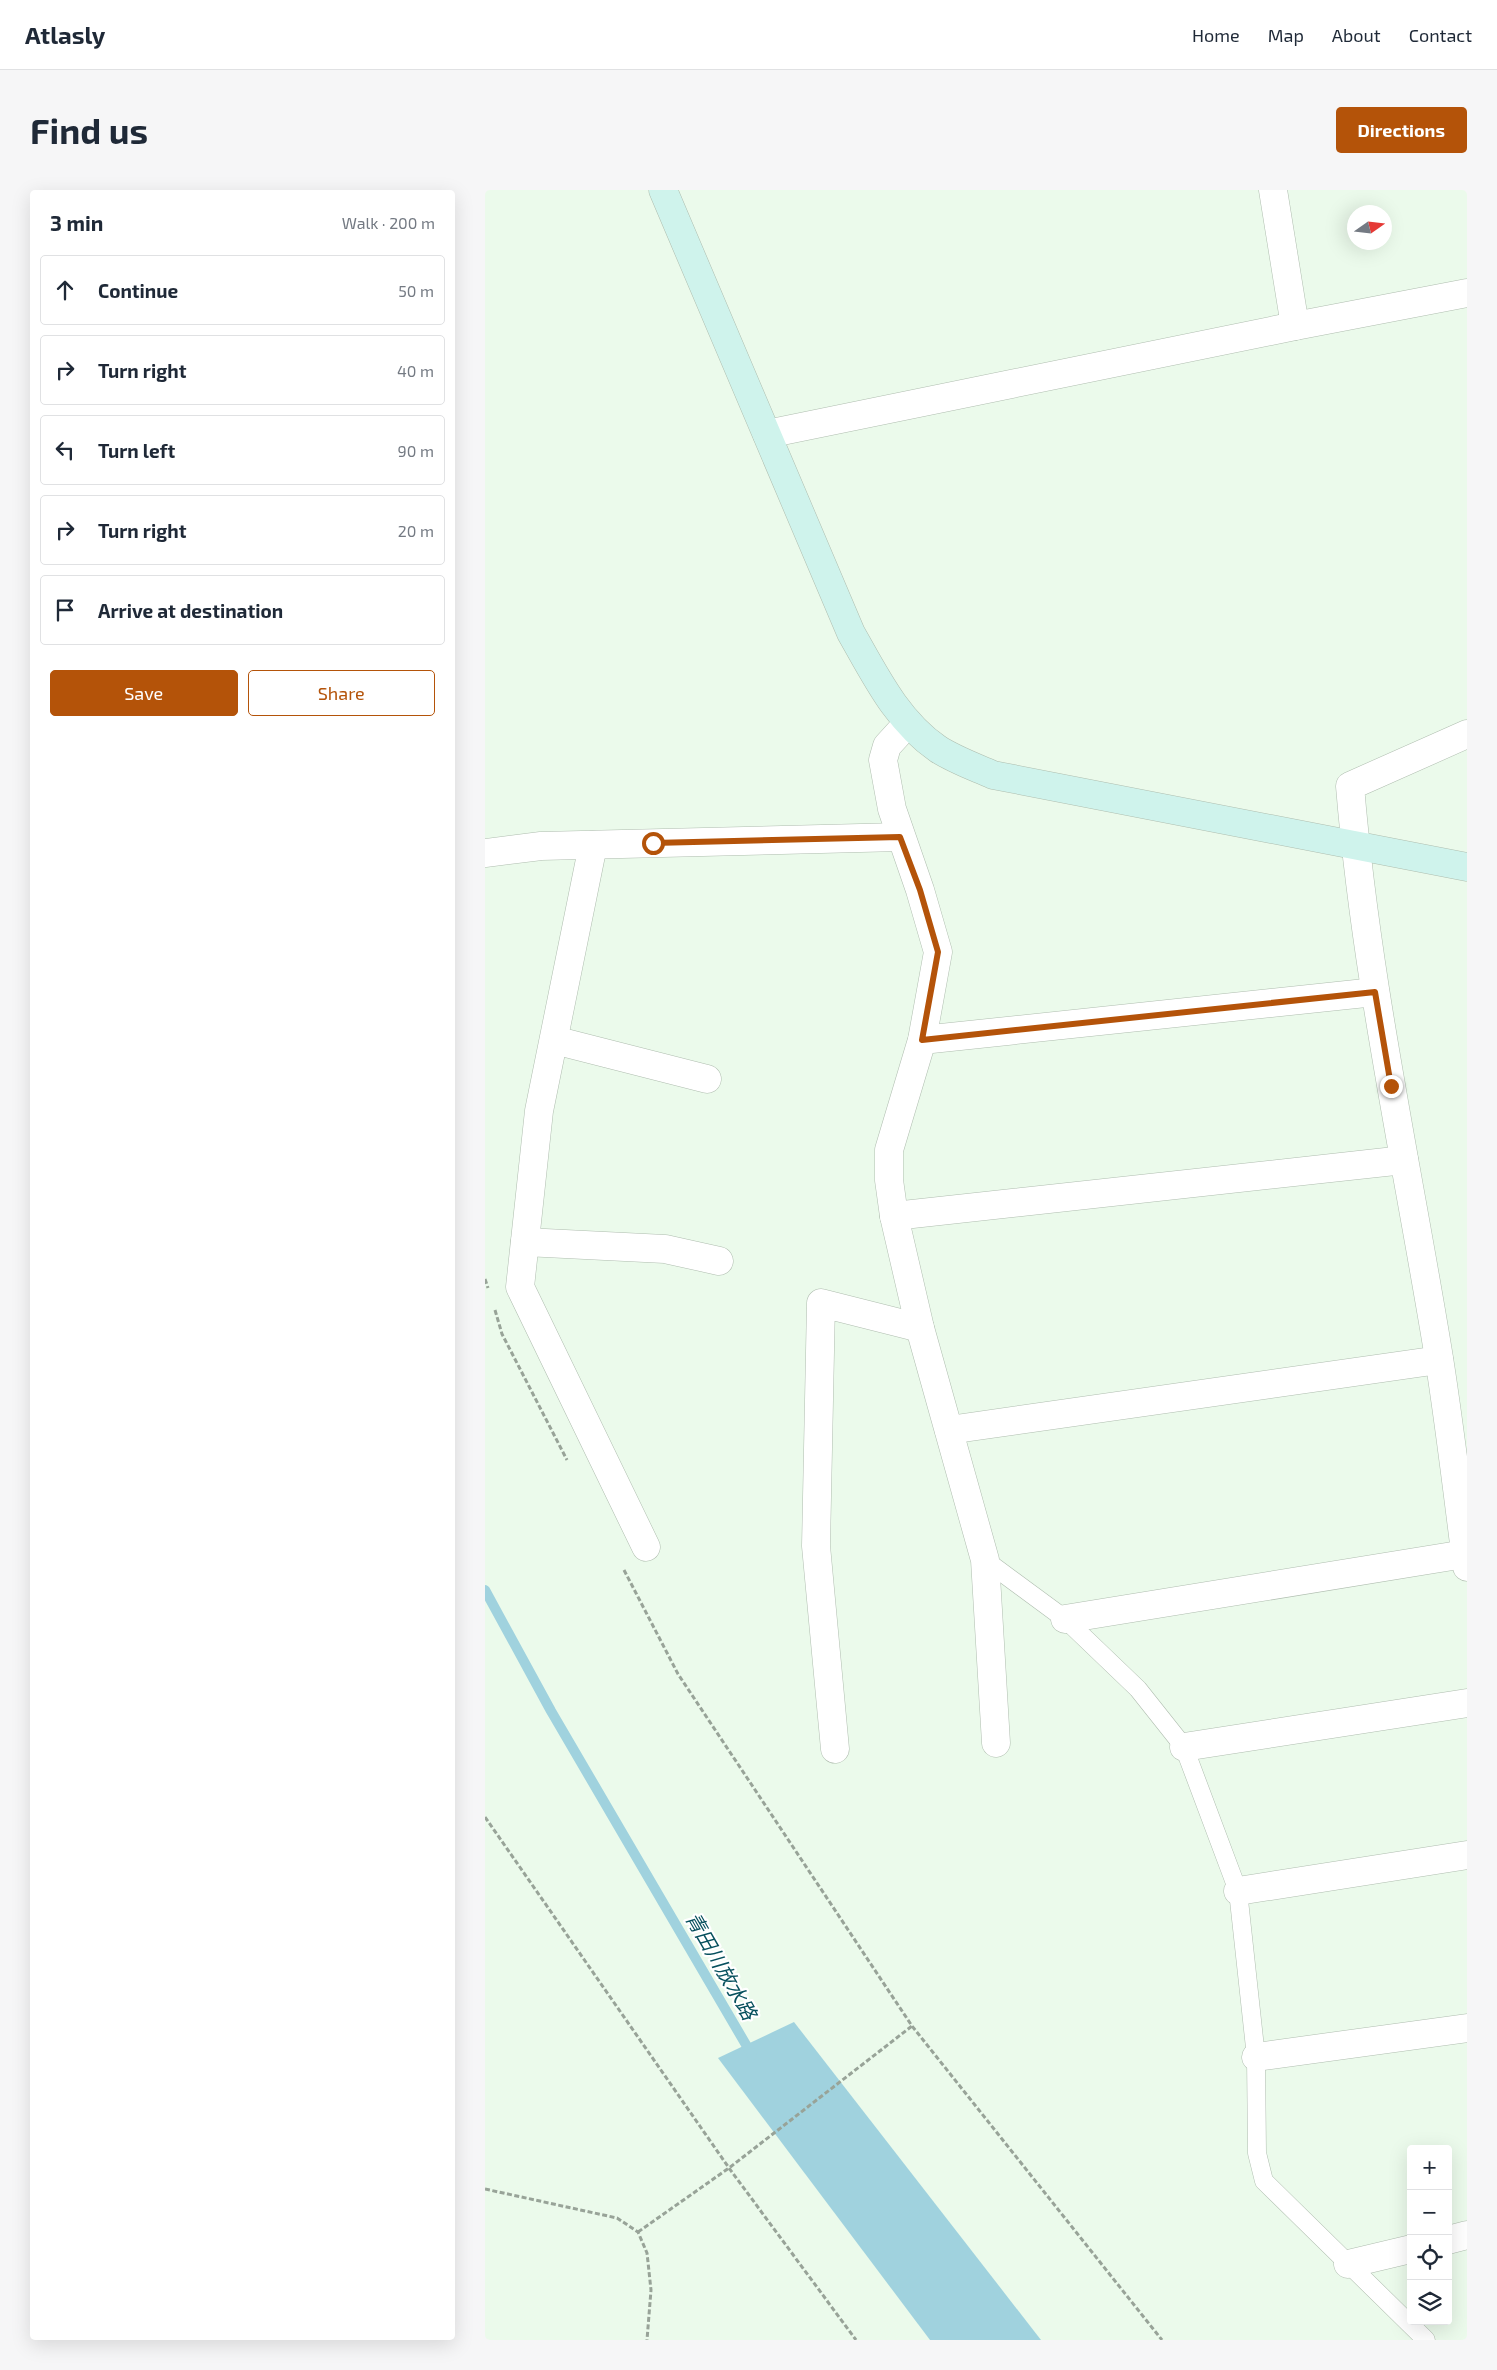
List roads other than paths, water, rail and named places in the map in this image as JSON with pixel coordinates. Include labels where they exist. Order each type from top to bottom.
[{"type":"street","points":[[663,190],[851,633],[881,687],[908,723],[938,749],[993,774],[1467,868]]},
{"type":"street","points":[[1273,190],[1295,326]]},
{"type":"street","points":[[767,434],[1295,326],[1467,293]]},
{"type":"street","points":[[908,723],[887,746],[883,760],[900,837],[920,890],[938,952],[922,1040],[889,1150],[894,1216],[920,1328],[985,1560],[996,1743]]},
{"type":"street","points":[[1065,1619],[1466,1560],[1439,1360],[1375,992],[1355,845],[1351,786],[1467,734]]},
{"type":"street","points":[[485,853],[541,846],[900,837]]},
{"type":"street","points":[[593,845],[539,1110],[520,1287],[646,1547]]},
{"type":"street","points":[[922,1040],[1375,992]]},
{"type":"street","points":[[554,1040],[707,1079]]},
{"type":"street","points":[[894,1216],[1404,1160]]},
{"type":"street","points":[[525,1242],[665,1248],[719,1261]]},
{"type":"street","points":[[835,1749],[815,1546],[821,1303],[920,1328]]},
{"type":"street","points":[[949,1430],[1439,1360]]},
{"type":"street","points":[[1184,1747],[1467,1703]]},
{"type":"street","points":[[1238,1891],[1467,1855]]},
{"type":"street","points":[[1256,2056],[1467,2028]]},
{"type":"street","points":[[1452,2239],[1467,2235]]},
{"type":"street","points":[[1348,2264],[1407,2250]]},
{"type":"lane","points":[[985,1560],[1065,1619],[1138,1689],[1184,1747],[1238,1891],[1256,2056],[1257,2153],[1264,2181],[1426,2340]]},
{"type":"water","points":[[794,2022],[1041,2340],[930,2340],[718,2058]]},
{"type":"waterway","name":"青田川放水路","points":[[485,1590],[551,1711],[752,2055]]}]
